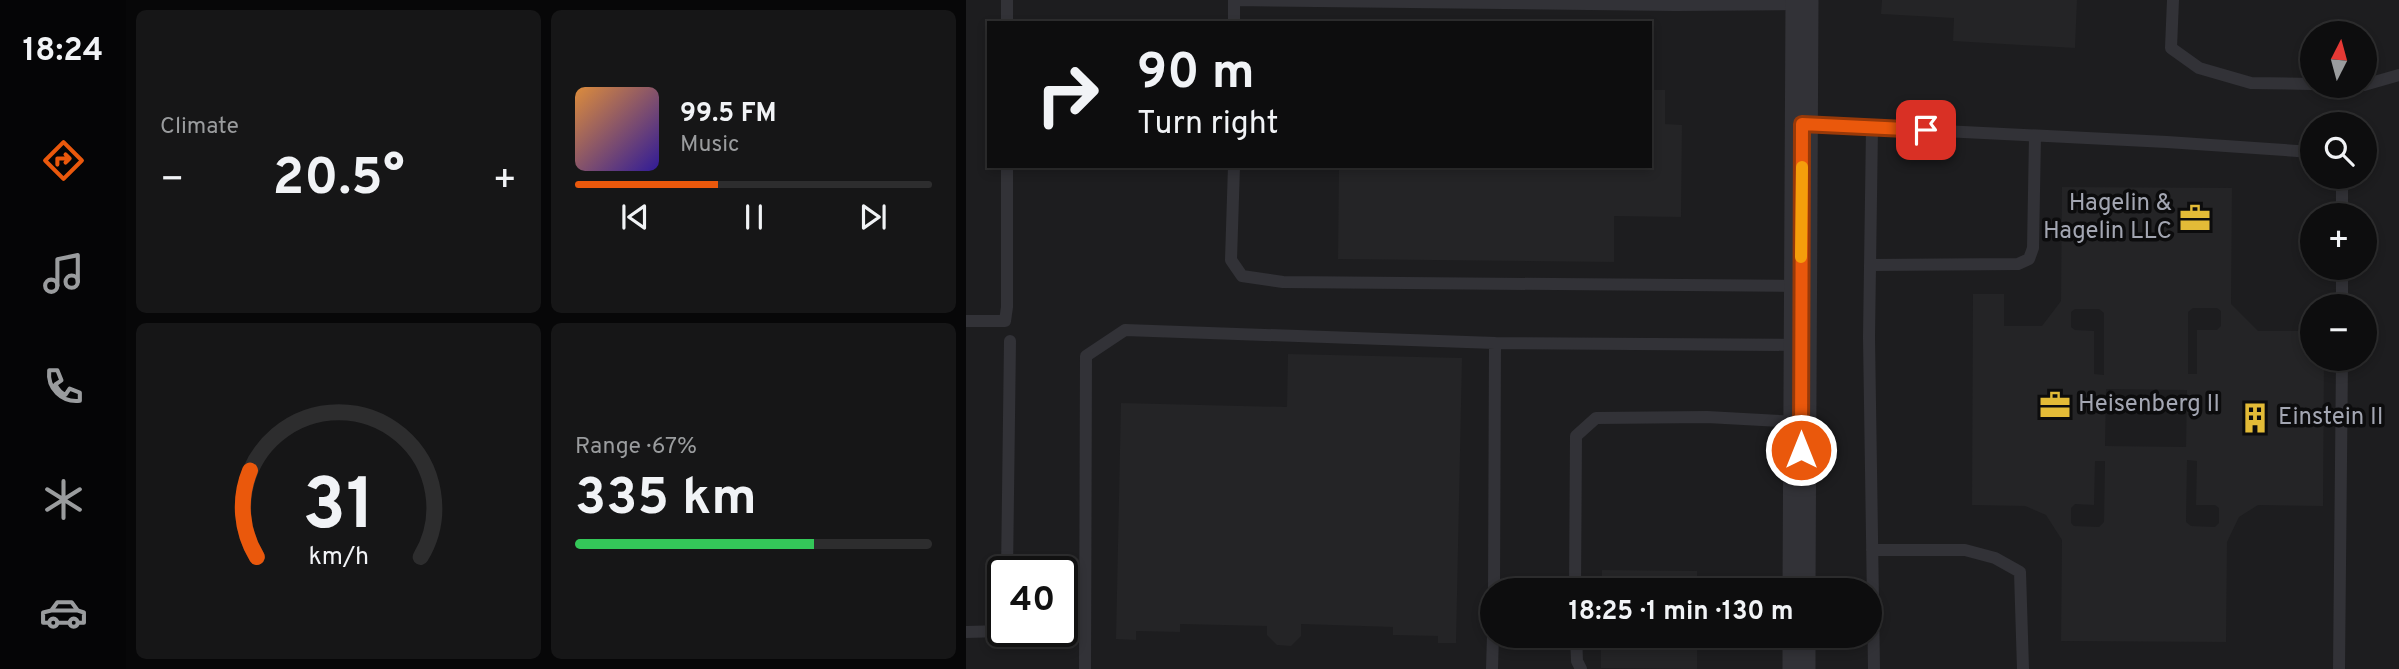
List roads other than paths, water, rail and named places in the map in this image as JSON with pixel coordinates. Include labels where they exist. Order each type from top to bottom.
[{"type":"street","points":[[1800,578],[1802,2]]},
{"type":"street","points":[[1799,648],[1799,669]]},
{"type":"lane","points":[[1007,0],[1007,21]]},
{"type":"lane","points":[[1234,21],[1235,0],[1675,5],[1802,2]]},
{"type":"lane","points":[[2173,0],[2171,48],[2199,68],[2251,83],[2300,84]]},
{"type":"lane","points":[[2377,81],[2399,75]]},
{"type":"lane","points":[[1802,124],[2300,151]]},
{"type":"lane","points":[[1872,127],[1870,265],[1874,669]]},
{"type":"lane","points":[[1870,265],[2018,264],[2029,259],[2033,248],[2035,136]]},
{"type":"lane","points":[[966,321],[1005,321],[1007,168]]},
{"type":"lane","points":[[1234,168],[1231,260],[1241,276],[1283,282],[1801,286]]},
{"type":"lane","points":[[1086,669],[1086,356],[1125,330],[1495,343],[1801,345]]},
{"type":"lane","points":[[1007,556],[1010,341]]},
{"type":"lane","points":[[1494,578],[1495,343]]},
{"type":"lane","points":[[2339,669],[2342,371]]},
{"type":"lane","points":[[1575,578],[1576,436],[1596,418],[1707,417],[1801,422]]},
{"type":"lane","points":[[1872,550],[1965,550],[1995,558],[2020,572],[2023,669]]},
{"type":"lane","points":[[966,632],[987,631]]},
{"type":"lane","points":[[1492,669],[1493,648]]},
{"type":"lane","points":[[1576,648],[1577,661],[1581,669]]},
{"type":"place","name":"Hagelin & Hagelin LLC","points":[[2195,218]]},
{"type":"place","name":"Heisenberg II","points":[[2055,405]]},
{"type":"place","name":"Einstein II","points":[[2255,418]]}]
